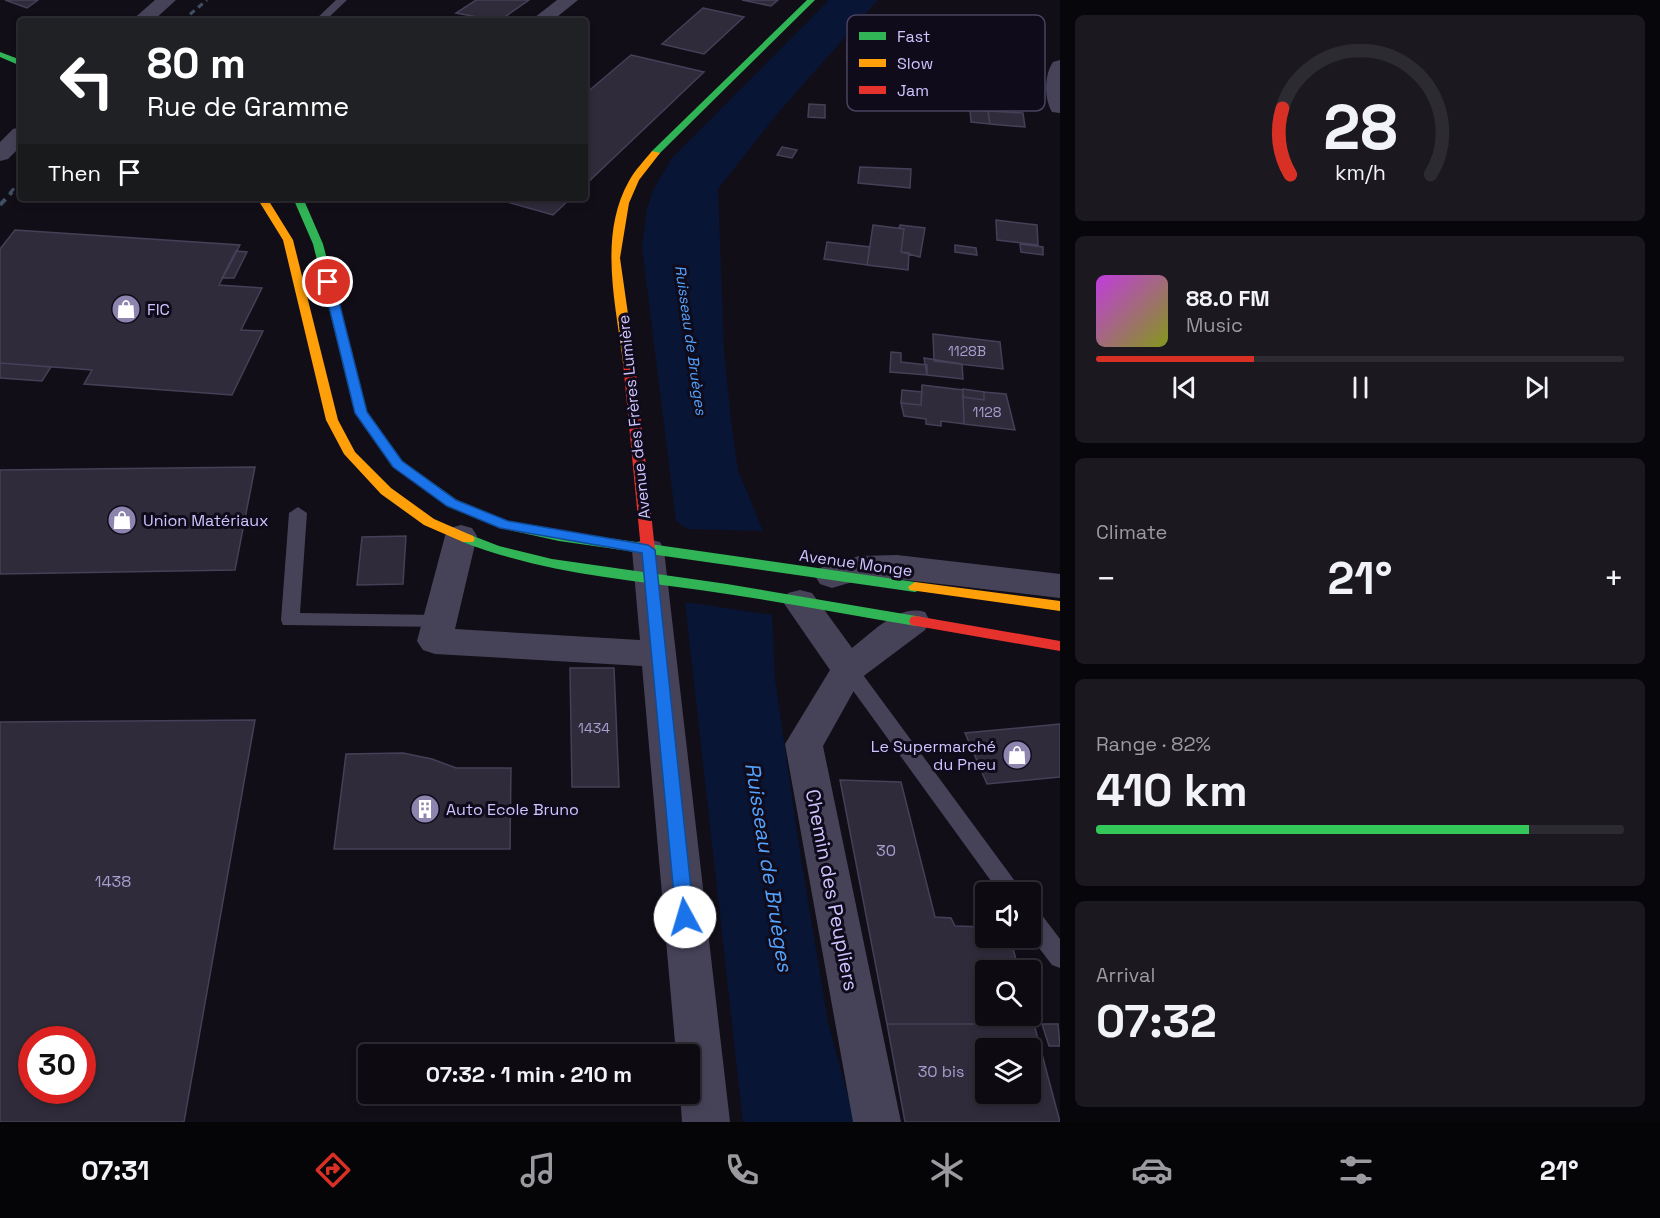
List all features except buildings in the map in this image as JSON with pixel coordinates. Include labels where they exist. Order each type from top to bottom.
[{"type":"main road","name":"Avenue des Frères Lumière","points":[[650,564],[625,319],[615,258],[624,203],[634,180],[652,156],[811,0]]},
{"type":"main road","points":[[0,54],[18,62]]},
{"type":"main road","points":[[0,62],[18,68]]},
{"type":"main road","points":[[264,201],[288,240],[332,420],[350,454],[386,491],[429,522],[484,546],[571,567],[650,564]]},
{"type":"main road","points":[[299,201],[318,244],[361,413],[398,464],[452,503],[505,525],[800,602],[1060,646]]},
{"type":"main road","name":"Avenue Monge","points":[[650,564],[832,576],[1060,606]]},
{"type":"street","points":[[145,18],[167,0]]},
{"type":"street","points":[[544,18],[569,0]]},
{"type":"street","points":[[1060,66],[1056,96],[1060,107]]},
{"type":"street","points":[[0,154],[18,137]]},
{"type":"street","points":[[461,536],[435,641],[659,654]]},
{"type":"street","name":"Avenue des Frères Lumière","points":[[650,564],[706,1122]]},
{"type":"street","points":[[832,576],[859,568],[897,567],[1060,586]]},
{"type":"street","points":[[800,602],[848,669]]},
{"type":"street","name":"Chemin des Peupliers","points":[[877,1122],[804,744],[823,717],[848,669],[913,621]]},
{"type":"lane","points":[[322,18],[342,0]]},
{"type":"lane","points":[[298,513],[290,620],[438,622]]},
{"type":"lane","points":[[848,669],[1005,882]]},
{"type":"lane","points":[[1041,932],[1060,957]]},
{"type":"water","name":"Ruisseau de Bruèges","points":[[829,0],[878,0],[865,15],[847,15],[847,35],[777,114],[718,189],[724,351],[732,429],[738,470],[763,531],[687,529],[676,521],[642,247],[647,209],[653,190],[672,158]]},
{"type":"water","name":"Ruisseau de Bruèges","points":[[685,602],[772,615],[775,679],[800,852],[828,1022],[855,1122],[743,1122]]},
{"type":"railway","points":[[186,18],[207,0]]},
{"type":"railway","points":[[10,193],[18,184]]},
{"type":"railway","points":[[0,205],[12,192]]},
{"type":"traffic: fast","points":[[655,153],[811,0]]},
{"type":"traffic: fast","points":[[0,54],[18,62]]},
{"type":"traffic: fast","points":[[299,201],[318,244],[361,413],[398,464],[452,503],[505,525],[559,536],[915,587]]},
{"type":"traffic: fast","points":[[468,539],[523,557],[582,570],[727,589],[916,621]]},
{"type":"traffic: slow","points":[[629,363],[615,258],[624,203],[634,180],[655,153]]},
{"type":"traffic: slow","points":[[264,201],[288,240],[332,420],[350,454],[386,491],[429,522],[468,539]]},
{"type":"traffic: slow","points":[[915,587],[1060,606]]},
{"type":"traffic: jam","points":[[629,363],[648,550]]},
{"type":"traffic: jam","points":[[916,621],[1060,646]]},
{"type":"place","name":"FIC","points":[[126,309]]},
{"type":"place","name":"Union Matériaux","points":[[122,520]]},
{"type":"place","name":"Le Supermarché du Pneu","points":[[1017,755]]},
{"type":"place","name":"Auto Ecole Bruno","points":[[425,809]]},
{"type":"route","points":[[328,282],[361,413],[398,464],[452,503],[505,525],[648,550],[685,917]]}]
